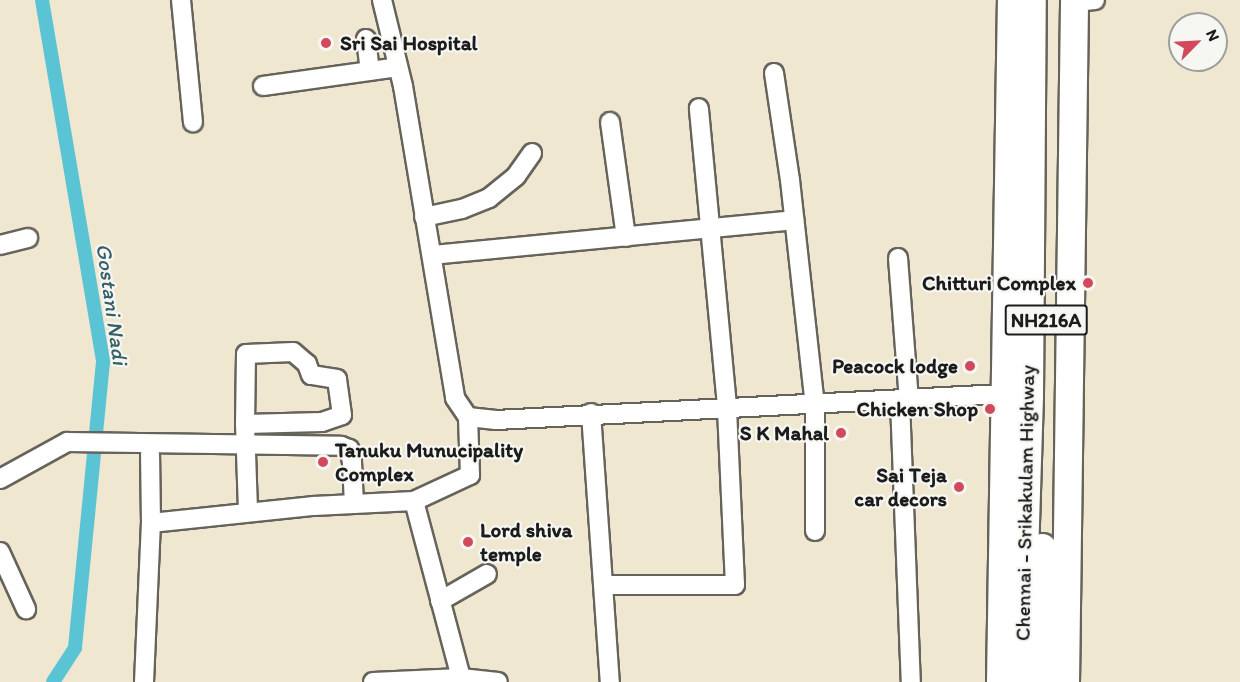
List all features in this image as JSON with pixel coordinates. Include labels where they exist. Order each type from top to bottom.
[{"type":"highway","points":[[1000,682],[1011,0]]},
{"type":"highway","name":"Chennai - Srikakulam Highway","points":[[1020,682],[1033,638],[1032,0]]},
{"type":"highway","points":[[1065,682],[1073,1]]},
{"type":"highway","name":"NH216A","points":[[1043,682],[1033,638],[1045,393],[1073,1]]},
{"type":"street","points":[[181,0],[193,122]]},
{"type":"street","points":[[151,523],[248,512],[414,501],[470,475],[468,417],[455,398],[398,67],[382,0]]},
{"type":"street","points":[[370,71],[367,45],[394,47]]},
{"type":"street","points":[[263,86],[398,67]]},
{"type":"street","points":[[774,74],[794,220],[815,406],[815,531]]},
{"type":"street","points":[[604,585],[735,585],[727,406],[699,108]]},
{"type":"street","points":[[610,122],[626,237]]},
{"type":"street","points":[[424,217],[462,209],[489,198],[516,176],[532,153]]},
{"type":"street","points":[[432,255],[794,220]]},
{"type":"street","points":[[0,245],[28,237]]},
{"type":"street","points":[[898,258],[911,682]]},
{"type":"street","points":[[245,424],[322,422],[342,414],[337,380],[311,375],[307,364],[292,352],[246,354],[245,424],[248,512]]},
{"type":"street","points":[[468,417],[496,420],[727,406],[815,406],[1003,394]]},
{"type":"street","points":[[591,413],[610,682]]},
{"type":"street","points":[[0,479],[67,442],[147,447],[349,449],[354,504]]},
{"type":"street","points":[[144,682],[151,523],[147,447]]},
{"type":"street","points":[[414,501],[461,678]]},
{"type":"street","points":[[0,552],[26,609]]},
{"type":"street","points":[[440,601],[487,574]]},
{"type":"street","points":[[373,682],[461,678],[498,682]]},
{"type":"waterway","name":"Gostani Nadi","points":[[42,0],[103,362],[75,648],[53,682]]},
{"type":"place","name":"Sri Sai Hospital","points":[[326,43]]},
{"type":"place","name":"Chitturi Complex","points":[[1088,283]]},
{"type":"place","name":"Peacock lodge","points":[[970,366]]},
{"type":"place","name":"Chicken Shop","points":[[990,409]]},
{"type":"place","name":"S K Mahal","points":[[841,433]]},
{"type":"place","name":"Tanuku Munucipality Complex","points":[[323,462]]},
{"type":"place","name":"Sai Teja car decors","points":[[959,487]]},
{"type":"place","name":"Lord shiva temple","points":[[468,542]]}]
